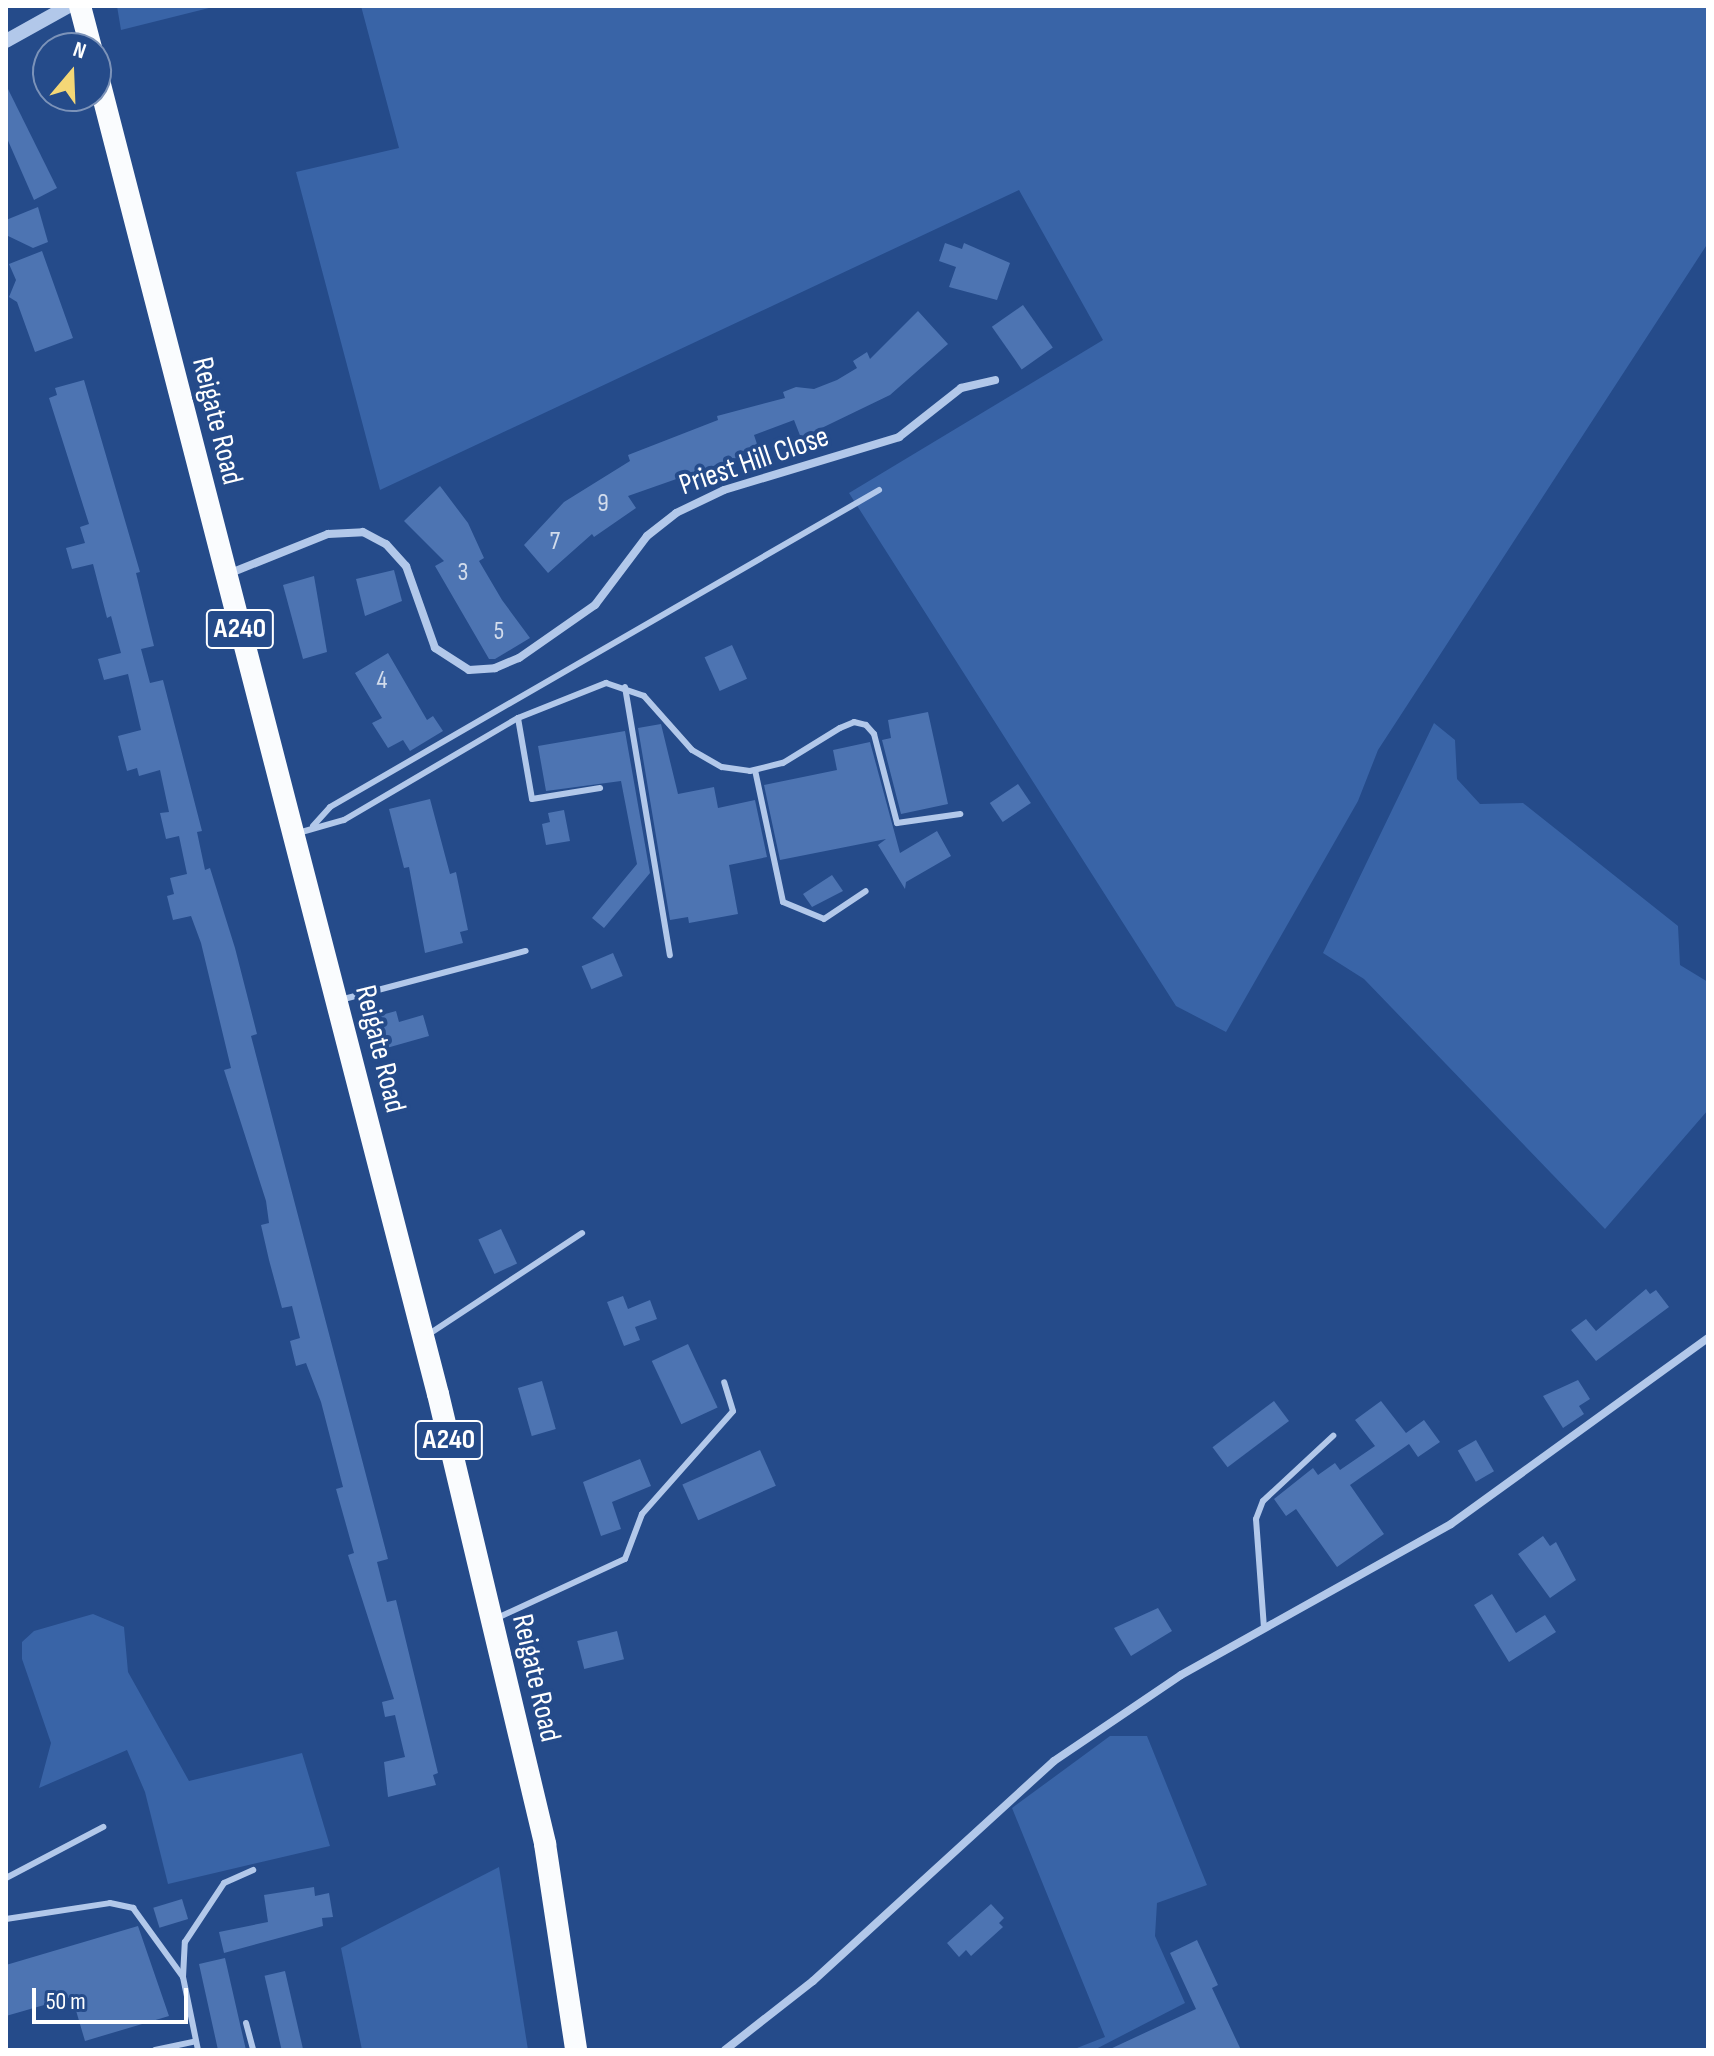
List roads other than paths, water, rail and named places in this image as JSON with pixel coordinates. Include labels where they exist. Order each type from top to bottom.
[{"type":"highway","points":[[80,6],[87,32]]},
{"type":"highway","name":"Reigate Road","points":[[107,112],[226,575],[303,831],[336,1001],[423,1337],[545,1844],[576,2050]]},
{"type":"street","points":[[6,41],[69,6]]},
{"type":"street","name":"Priest Hill Close","points":[[226,575],[328,534],[363,532],[386,544],[406,566],[435,648],[469,670],[495,668],[519,658],[595,605],[647,536],[676,513],[724,490],[899,437],[961,388],[995,380]]},
{"type":"street","points":[[725,2050],[813,1981],[1054,1761],[1181,1675],[1451,1524],[1708,1338]]},
{"type":"lane","points":[[303,831],[330,807],[879,490]]},
{"type":"lane","points":[[303,831],[344,820],[518,718],[606,683],[644,696],[692,750],[722,767],[755,770],[783,763],[854,722],[874,734],[897,823],[960,814]]},
{"type":"lane","points":[[625,687],[670,955]]},
{"type":"lane","points":[[518,718],[532,799],[600,788]]},
{"type":"lane","points":[[755,770],[783,902],[824,919],[866,891]]},
{"type":"lane","points":[[336,1001],[526,951]]},
{"type":"lane","points":[[423,1337],[582,1233]]},
{"type":"lane","points":[[492,1620],[625,1559],[642,1514],[733,1411],[724,1382]]},
{"type":"lane","points":[[1264,1628],[1256,1519],[1263,1501],[1333,1436]]},
{"type":"lane","points":[[6,1878],[103,1827]]},
{"type":"lane","points":[[198,2050],[183,1977],[185,1942],[191,1928],[224,1883],[253,1870]]},
{"type":"lane","points":[[6,1919],[110,1903],[133,1908],[183,1977]]},
{"type":"lane","points":[[246,2023],[253,2050]]},
{"type":"lane","points":[[155,2050],[194,2042]]}]
